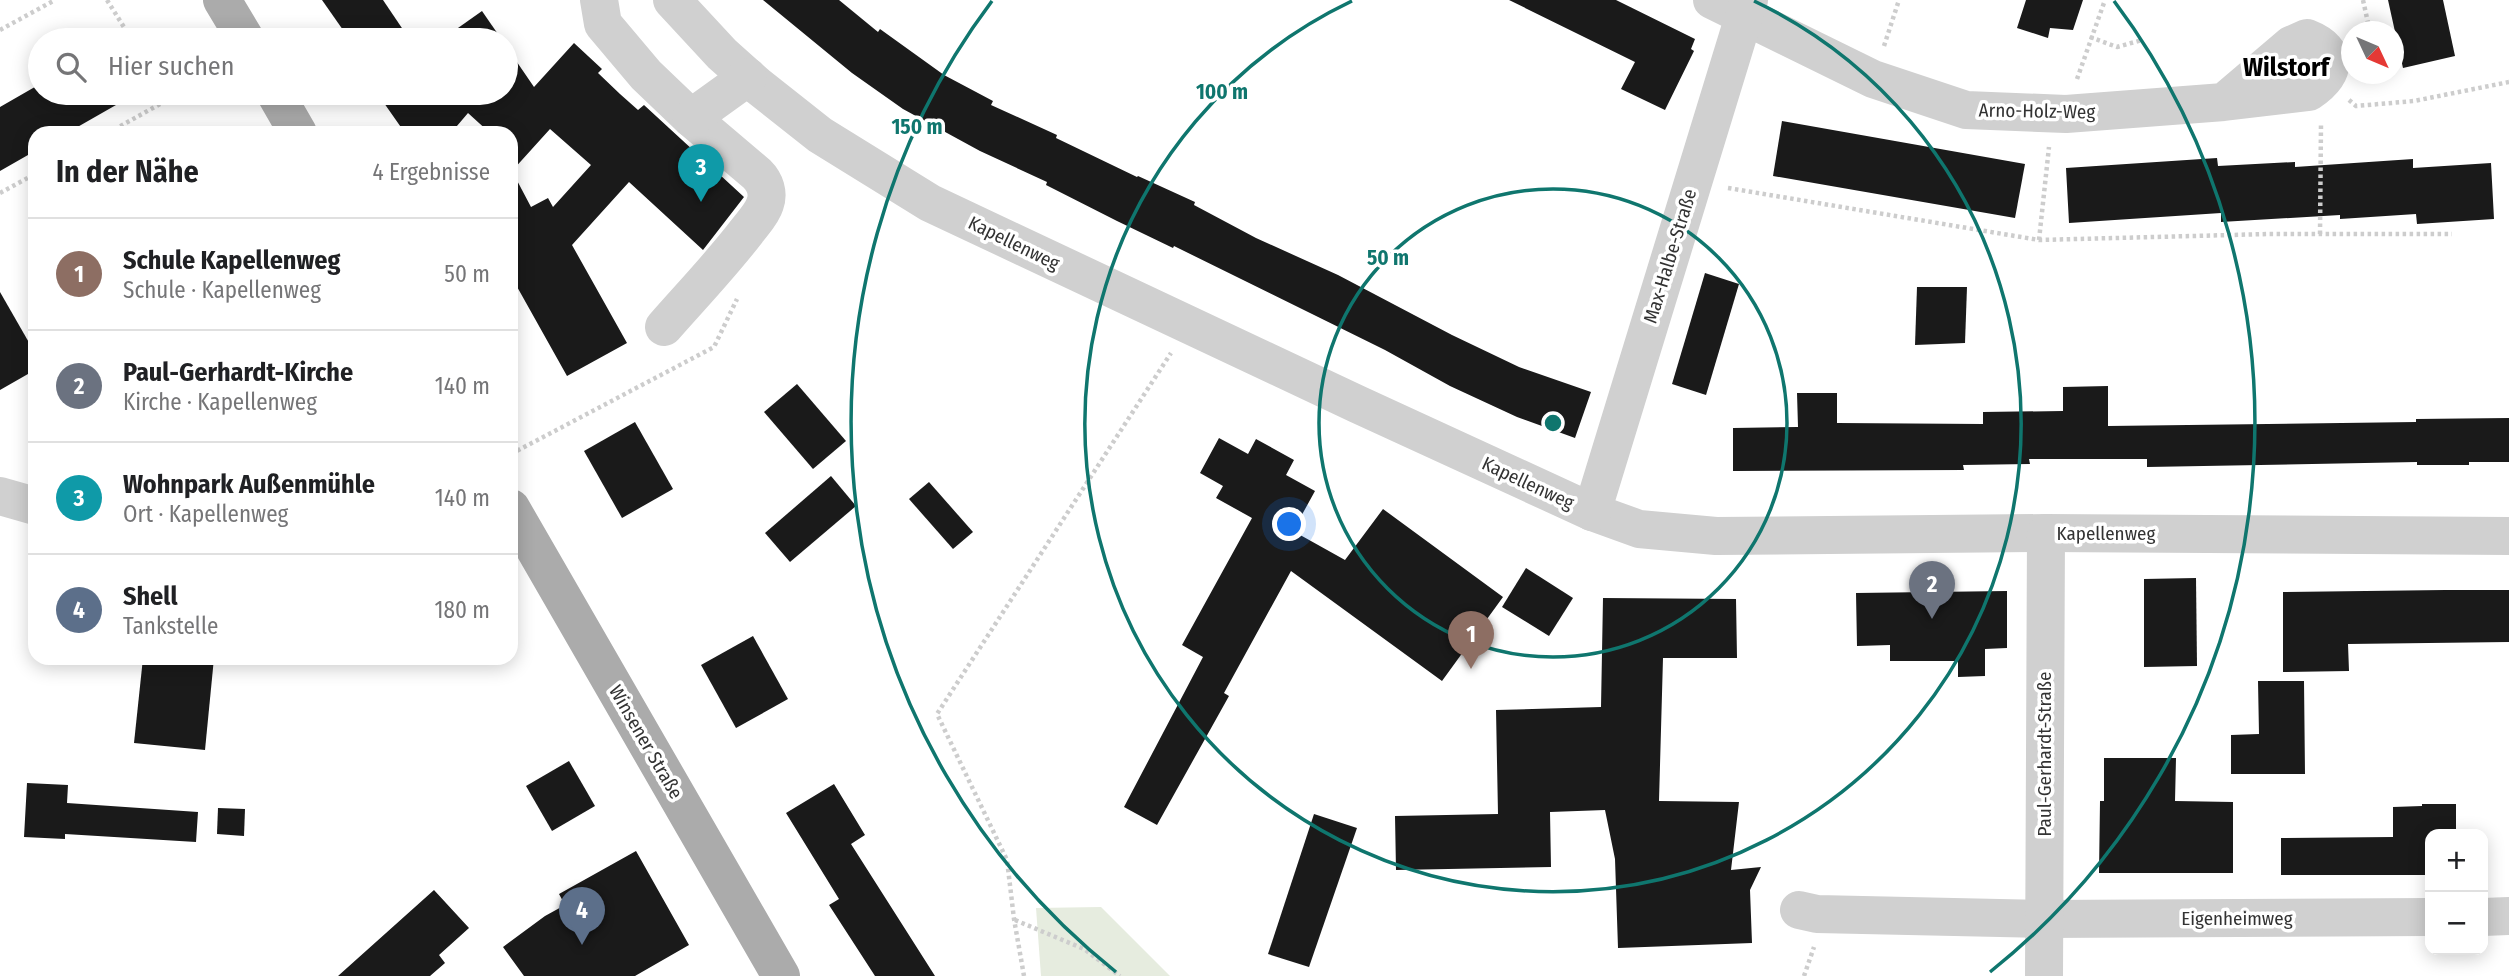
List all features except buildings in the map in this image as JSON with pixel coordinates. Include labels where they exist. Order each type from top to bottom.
[{"type":"main road","points":[[222,0],[239,28]]},
{"type":"main road","points":[[282,105],[294,126]]},
{"type":"main road","name":"Winsener Straße","points":[[518,533],[780,976]]},
{"type":"street","points":[[599,0],[599,14],[611,36],[646,75],[691,118],[763,180],[766,191],[766,202],[760,214],[728,256],[664,327]]},
{"type":"street","name":"Kapellenweg","points":[[672,0],[722,54],[820,135],[930,203],[1188,326],[1591,512],[1639,529],[1716,536],[2046,533],[2509,536]]},
{"type":"street","name":"Arno-Holz-Weg","points":[[1735,5],[1873,79],[1966,110],[2066,114],[2224,102],[2309,92],[2320,83]]},
{"type":"street","name":"Max-Halbe-Straße","points":[[1591,512],[1692,182],[1735,5]]},
{"type":"street","points":[[691,118],[748,77]]},
{"type":"street","points":[[0,496],[28,504]]},
{"type":"street","name":"Paul-Gerhardt-Straße","points":[[2044,976],[2046,533]]},
{"type":"street","name":"Eigenheimweg","points":[[1799,911],[1817,914],[2043,919],[2425,917]]},
{"type":"street","points":[[2488,917],[2509,916]]},
{"type":"path","points":[[0,30],[55,0]]},
{"type":"path","points":[[107,0],[124,28]]},
{"type":"path","points":[[1873,79],[1899,0]]},
{"type":"path","points":[[2039,240],[2050,141],[2066,114],[2090,37],[2105,0]]},
{"type":"path","points":[[2364,0],[2368,21]]},
{"type":"path","points":[[2090,37],[2117,47],[2142,40]]},
{"type":"path","points":[[2320,83],[2356,106],[2414,100],[2509,82]]},
{"type":"path","points":[[2320,83],[2320,234]]},
{"type":"path","points":[[121,126],[158,105]]},
{"type":"path","points":[[0,193],[28,178]]},
{"type":"path","points":[[1692,182],[2039,240],[2452,234]]},
{"type":"path","points":[[1024,976],[1007,860],[937,714],[1188,326]]},
{"type":"path","points":[[1014,919],[1084,949],[1120,976]]},
{"type":"shaded area","points":[[1101,907],[1170,976],[1041,976],[1036,908]]},
{"type":"place","name":"Wohnpark Außenmühle","points":[[701,202]]},
{"type":"place","name":"Paul-Gerhardt-Kirche","points":[[1932,619]]},
{"type":"place","name":"Schule Kapellenweg","points":[[1471,669]]},
{"type":"place","name":"Shell","points":[[582,945]]},
{"type":"district","name":"Wilstorf","points":[[2286,67]]}]
